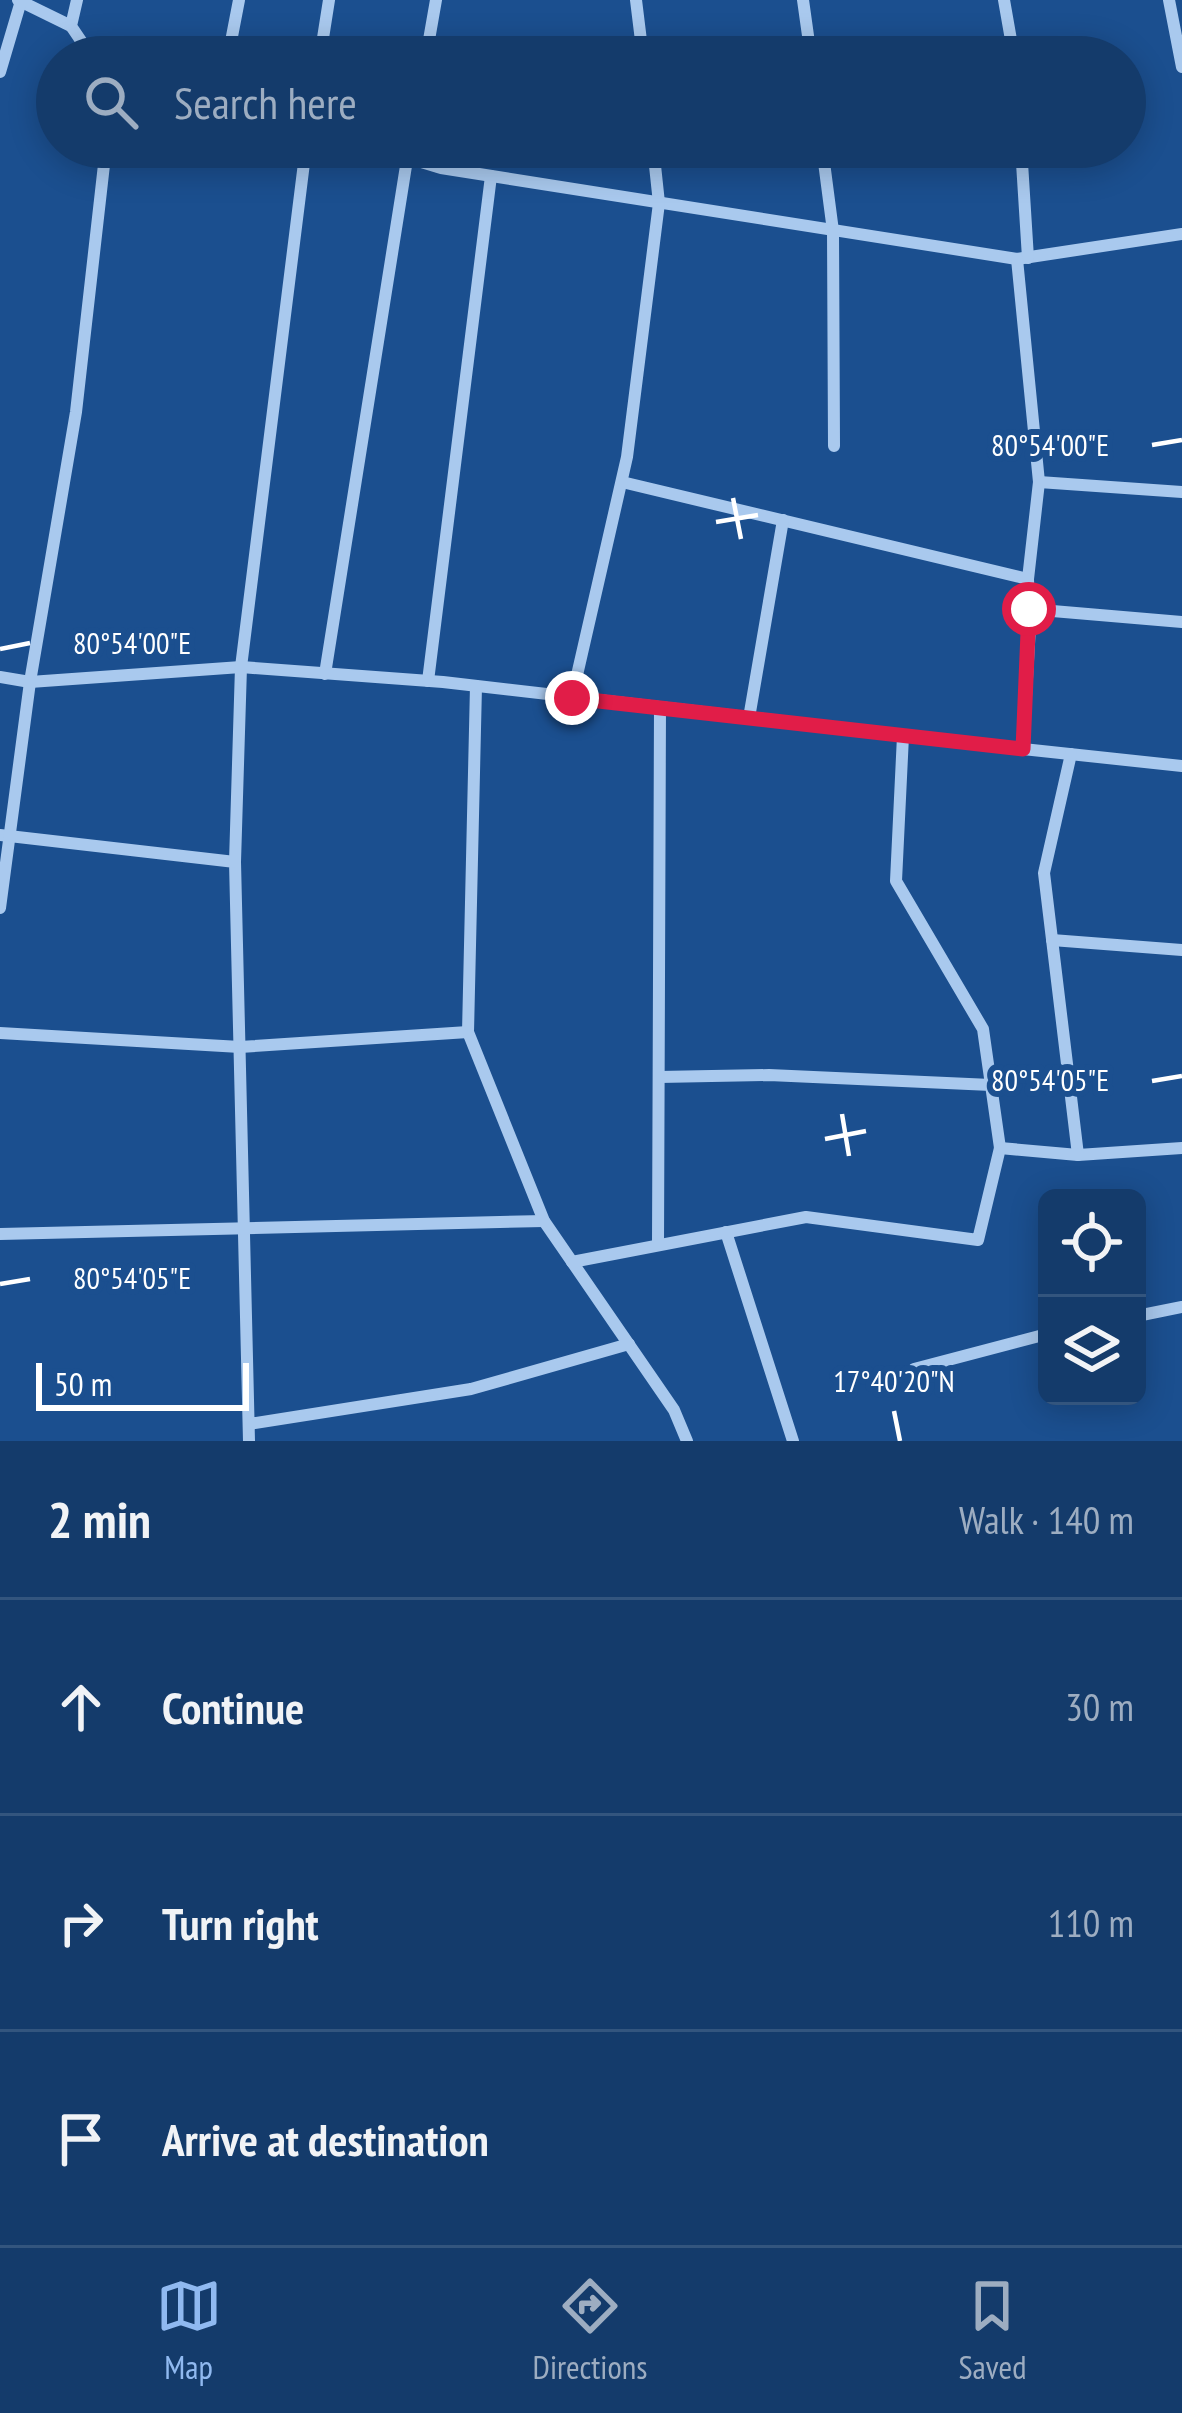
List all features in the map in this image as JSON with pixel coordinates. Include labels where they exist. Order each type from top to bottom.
[{"type":"street","points":[[71,26],[77,0]]},
{"type":"street","points":[[232,36],[239,0]]},
{"type":"street","points":[[323,36],[329,0]]},
{"type":"street","points":[[430,36],[436,0]]},
{"type":"street","points":[[636,0],[640,36]]},
{"type":"street","points":[[803,0],[808,36]]},
{"type":"street","points":[[1004,0],[1010,36]]},
{"type":"street","points":[[1169,0],[1182,67]]},
{"type":"street","points":[[0,72],[20,1],[71,26],[78,36]]},
{"type":"street","points":[[0,908],[5,836],[76,412],[104,168]]},
{"type":"street","points":[[249,1441],[236,862],[241,668],[303,168]]},
{"type":"street","points":[[325,674],[406,168]]},
{"type":"street","points":[[462,168],[1022,259],[1182,234]]},
{"type":"street","points":[[572,698],[622,482],[659,203],[655,168]]},
{"type":"street","points":[[825,168],[833,231],[834,446]]},
{"type":"street","points":[[1021,168],[1022,259],[1039,482],[1028,579],[1031,609],[1023,749]]},
{"type":"street","points":[[428,681],[491,176]]},
{"type":"street","points":[[622,482],[1028,579]]},
{"type":"street","points":[[1039,482],[1182,492]]},
{"type":"street","points":[[749,718],[783,520]]},
{"type":"street","points":[[1031,609],[1182,622]]},
{"type":"street","points":[[0,677],[30,682],[241,668],[428,681],[1182,766]]},
{"type":"street","points":[[476,686],[468,1032],[544,1221],[674,1410],[687,1441]]},
{"type":"street","points":[[658,1245],[660,708]]},
{"type":"street","points":[[572,1262],[806,1217],[979,1240],[1000,1148],[983,1029],[896,881],[903,736]]},
{"type":"street","points":[[1071,754],[1044,873],[1078,1156]]},
{"type":"street","points":[[5,836],[236,862]]},
{"type":"street","points":[[1052,940],[1182,950]]},
{"type":"street","points":[[0,1033],[240,1046],[468,1032]]},
{"type":"street","points":[[658,1077],[769,1075],[991,1085]]},
{"type":"street","points":[[1000,1148],[1078,1156],[1182,1148]]},
{"type":"street","points":[[0,1234],[544,1221]]},
{"type":"street","points":[[726,1232],[794,1441]]},
{"type":"street","points":[[1146,1314],[1182,1307]]},
{"type":"street","points":[[914,1369],[1038,1336]]},
{"type":"street","points":[[249,1424],[471,1389],[629,1344]]},
{"type":"route","points":[[572,698],[1023,749],[1029,609]]}]
